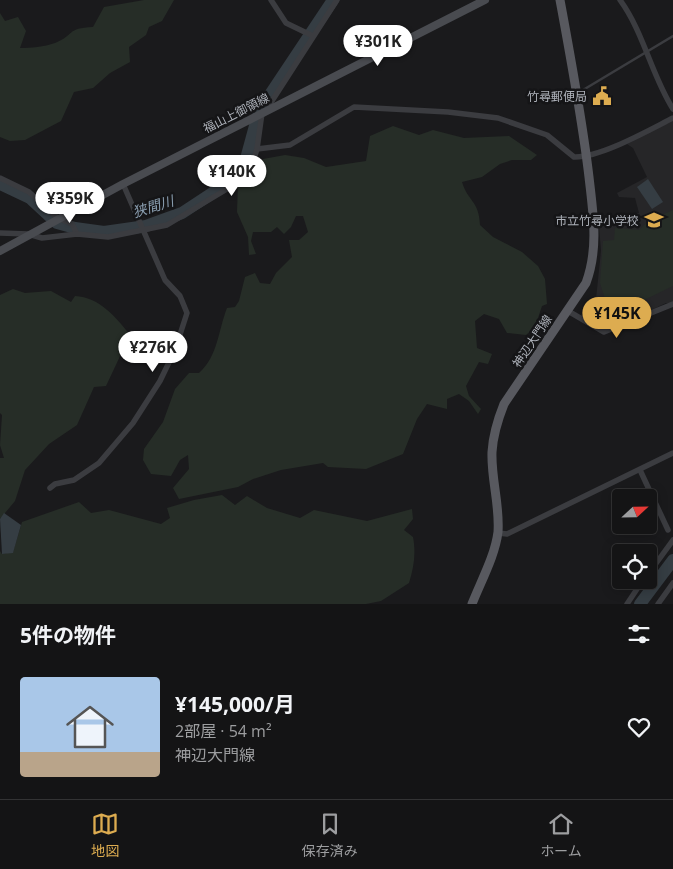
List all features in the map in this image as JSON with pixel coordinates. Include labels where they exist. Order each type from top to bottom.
[{"type":"main road","name":"福山上御領線","points":[[0,251],[28,234],[123,184],[485,0]]},
{"type":"main road","name":"神辺大門線","points":[[472,604],[494,549],[498,533],[498,510],[492,452],[497,420],[504,404],[586,282],[593,265],[594,235],[586,156],[560,0]]},
{"type":"street","points":[[271,0],[286,23],[313,36]]},
{"type":"street","points":[[271,108],[270,104],[337,0]]},
{"type":"street","points":[[620,0],[636,26],[664,96],[673,109]]},
{"type":"street","points":[[257,149],[290,145],[354,107],[448,112],[498,118],[547,135],[574,157],[586,156],[629,140],[673,118]]},
{"type":"street","points":[[0,233],[28,234],[42,238],[77,234],[108,237],[142,228],[167,225],[232,186],[250,168],[257,149],[258,115]]},
{"type":"street","points":[[0,178],[29,192],[55,220],[74,226],[77,234]]},
{"type":"street","points":[[50,488],[55,484],[74,480],[108,454],[144,408],[160,381],[175,350],[187,313],[180,296],[165,280],[123,184]]},
{"type":"street","points":[[568,311],[604,332],[673,304]]},
{"type":"street","points":[[498,533],[507,534],[673,453]]},
{"type":"street","points":[[640,470],[668,530]]},
{"type":"street","points":[[657,561],[673,540]]},
{"type":"street","points":[[658,604],[673,583]]},
{"type":"street","points":[[627,604],[637,589]]},
{"type":"lane","points":[[577,94],[673,36]]},
{"type":"shaded area","points":[[144,0],[174,0],[162,21],[149,27],[146,35],[129,47],[130,62],[110,73],[93,88],[74,92],[61,121],[25,140],[10,141],[0,137],[0,13],[5,21],[18,17],[26,31],[20,48],[33,47],[55,43],[74,30],[93,27],[104,7]]},
{"type":"shaded area","name":"市立竹尋小学校","points":[[673,121],[673,303],[666,303],[611,329],[601,328],[580,316],[596,299],[601,251],[599,226],[637,225],[632,215],[639,213],[635,198],[619,197],[617,193],[647,177],[633,148],[627,144]]},
{"type":"shaded area","points":[[393,126],[419,135],[433,130],[464,138],[509,136],[537,155],[531,160],[512,160],[500,164],[482,177],[462,182],[464,189],[478,211],[480,225],[493,237],[522,252],[538,266],[545,279],[547,304],[542,306],[535,327],[526,335],[507,333],[499,319],[484,314],[475,321],[477,348],[492,354],[488,364],[479,362],[466,386],[469,396],[481,409],[478,414],[469,401],[459,394],[447,399],[447,409],[427,404],[417,419],[403,454],[366,469],[328,467],[323,463],[281,470],[253,479],[238,487],[179,499],[173,488],[189,469],[188,455],[180,460],[171,476],[151,474],[143,460],[144,449],[163,422],[175,389],[189,373],[199,373],[210,359],[217,343],[227,308],[235,307],[239,301],[245,277],[255,273],[260,283],[270,284],[276,273],[292,257],[289,240],[299,240],[308,232],[303,216],[296,216],[291,227],[284,234],[277,227],[271,232],[253,232],[251,241],[256,254],[249,255],[248,237],[237,212],[238,184],[263,159],[285,155],[304,158],[326,167],[366,161],[370,136]]},
{"type":"shaded area","points":[[648,179],[663,202],[652,209],[637,187]]},
{"type":"shaded area","points":[[673,210],[673,286],[617,313],[610,314],[600,283],[603,241],[614,240],[615,228],[639,230],[650,220]]},
{"type":"shaded area","points":[[13,289],[25,293],[51,291],[71,302],[75,296],[92,300],[113,315],[130,335],[106,386],[94,387],[77,425],[49,444],[25,470],[15,501],[0,519],[0,458],[4,458],[0,445],[2,415],[0,413],[0,295]]},
{"type":"shaded area","points":[[222,495],[235,505],[247,496],[267,508],[300,518],[314,510],[367,521],[412,509],[413,519],[404,530],[413,537],[414,543],[414,560],[409,583],[381,601],[366,604],[0,604],[0,551],[2,554],[13,552],[22,522],[79,502],[91,513],[109,510],[161,524],[170,518],[167,508],[194,500]]},
{"type":"shaded area","points":[[4,513],[21,525],[13,553],[2,554],[0,519]]},
{"type":"waterway","name":"狭間川","points":[[0,184],[30,198],[57,223],[75,228],[104,232],[146,226],[182,213],[223,186],[244,166],[259,111],[333,0]]},
{"type":"waterway","points":[[640,604],[673,560]]},
{"type":"place","name":"竹尋郵便局","points":[[602,96]]},
{"type":"place","name":"市立竹尋小学校","points":[[654,220]]}]
